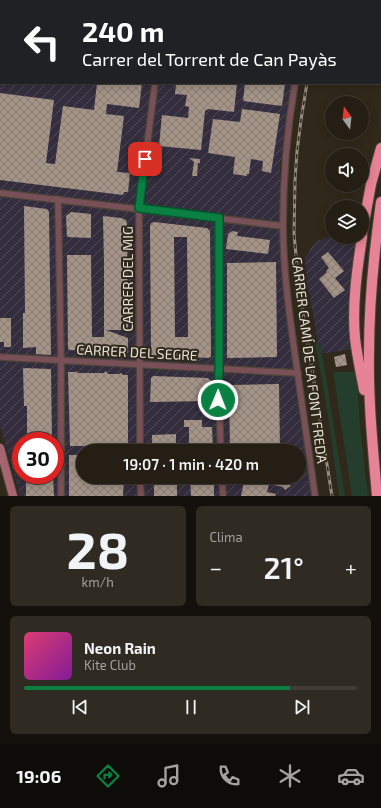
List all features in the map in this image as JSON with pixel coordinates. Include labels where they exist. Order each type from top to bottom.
[{"type":"highway","points":[[368,200],[381,148]]},
{"type":"highway","points":[[378,496],[371,422],[369,315],[381,202]]},
{"type":"highway","points":[[361,244],[356,290],[355,338],[371,422]]},
{"type":"main road","points":[[0,448],[13,496]]},
{"type":"street","name":"CARRER DEL MIG","points":[[140,444],[139,208],[155,84]]},
{"type":"street","name":"CARRER CAMÍ DE LA FONT FREDA","points":[[295,84],[284,171],[283,226],[286,286],[315,496]]},
{"type":"street","points":[[0,193],[139,208],[283,226]]},
{"type":"street","points":[[58,200],[61,360],[61,496]]},
{"type":"street","points":[[219,218],[218,400],[221,444]]},
{"type":"street","name":"CARRER DEL SEGRE","points":[[0,356],[298,373]]},
{"type":"street","points":[[140,484],[141,496]]},
{"type":"street","points":[[222,484],[223,496]]},
{"type":"shaded area","points":[[0,84],[292,84],[280,167],[280,237],[304,444],[76,444],[76,484],[306,484],[306,459],[311,496],[20,496],[17,484],[64,484],[64,432],[12,432],[12,468],[0,426]]},
{"type":"shaded area","points":[[325,238],[325,244],[363,244],[357,308],[359,348],[320,354],[307,281],[305,258],[312,246],[318,241]]},
{"type":"green space","points":[[313,335],[321,347],[345,496],[339,496],[325,395]]},
{"type":"green space","points":[[333,372],[357,372],[360,427],[368,496],[352,496]]},
{"type":"building","points":[[97,84],[142,84],[139,108],[107,104],[106,114],[124,116],[117,172],[130,173],[128,192],[124,192],[123,195],[0,180],[0,93],[54,100],[46,163],[55,164],[63,106],[94,110]]},
{"type":"building","points":[[176,84],[237,84],[234,112],[208,109],[205,111],[201,150],[159,146],[162,115],[188,118],[189,107],[185,106],[187,95],[175,94]]},
{"type":"building","points":[[245,84],[285,84],[282,106],[243,101]]},
{"type":"building","points":[[242,109],[280,114],[271,173],[262,171],[263,161],[251,159],[249,174],[247,174],[247,176],[233,174],[235,157],[208,153],[213,119],[240,122]]},
{"type":"building","points":[[189,158],[200,159],[200,163],[198,163],[197,176],[192,176],[194,162]]},
{"type":"building","points":[[24,206],[47,209],[49,212],[51,355],[36,354],[36,347],[23,348],[23,313],[25,313]]},
{"type":"building","points":[[71,212],[91,214],[91,238],[67,237],[66,216]]},
{"type":"building","points":[[103,216],[121,218],[126,220],[127,224],[128,330],[106,330],[128,338],[127,353],[68,349],[67,255],[91,255],[92,337],[104,337]]},
{"type":"building","points":[[154,222],[207,228],[210,231],[211,356],[209,358],[151,354],[151,223]],"holes":[[[174,237],[187,237],[188,337],[175,337]]]},
{"type":"building","points":[[232,231],[238,232],[237,236],[270,240],[268,254],[226,249],[228,234]]},
{"type":"building","points":[[328,252],[344,271],[335,278],[345,290],[334,298],[319,279],[327,272],[326,271],[329,268],[321,257]]},
{"type":"building","points":[[276,262],[277,357],[227,358],[227,263]]},
{"type":"building","points":[[0,318],[11,318],[11,347],[4,347],[4,342],[0,342]]},
{"type":"building","points":[[345,354],[347,365],[336,367],[334,357]]},
{"type":"building","points":[[23,368],[51,369],[52,432],[27,432],[27,406],[24,406]]},
{"type":"building","points":[[106,371],[108,374],[121,373],[123,375],[128,375],[128,444],[76,444],[76,446],[70,446],[68,372],[104,373]]},
{"type":"building","points":[[153,376],[208,378],[211,381],[211,401],[150,402],[151,378]]},
{"type":"building","points":[[279,384],[280,444],[230,444],[229,385]]},
{"type":"building","points":[[184,420],[202,420],[202,427],[212,427],[213,444],[189,444],[189,427],[184,427]]},
{"type":"building","points":[[176,434],[176,444],[152,444],[152,435]]},
{"type":"building","points":[[69,455],[76,455],[76,484],[124,484],[123,496],[69,496]]},
{"type":"building","points":[[26,484],[53,484],[54,496],[26,496]]},
{"type":"building","points":[[154,484],[177,484],[177,496],[154,496]]},
{"type":"building","points":[[190,484],[214,484],[214,496],[191,496]]},
{"type":"building","points":[[244,484],[269,484],[267,492],[276,494],[275,496],[241,496]]},
{"type":"building","points":[[269,484],[289,484],[291,486],[285,490],[283,487]]},
{"type":"railway","points":[[307,84],[297,151],[294,234],[299,287],[332,496]]},
{"type":"route","points":[[145,159],[139,208],[219,218],[218,400]]}]
